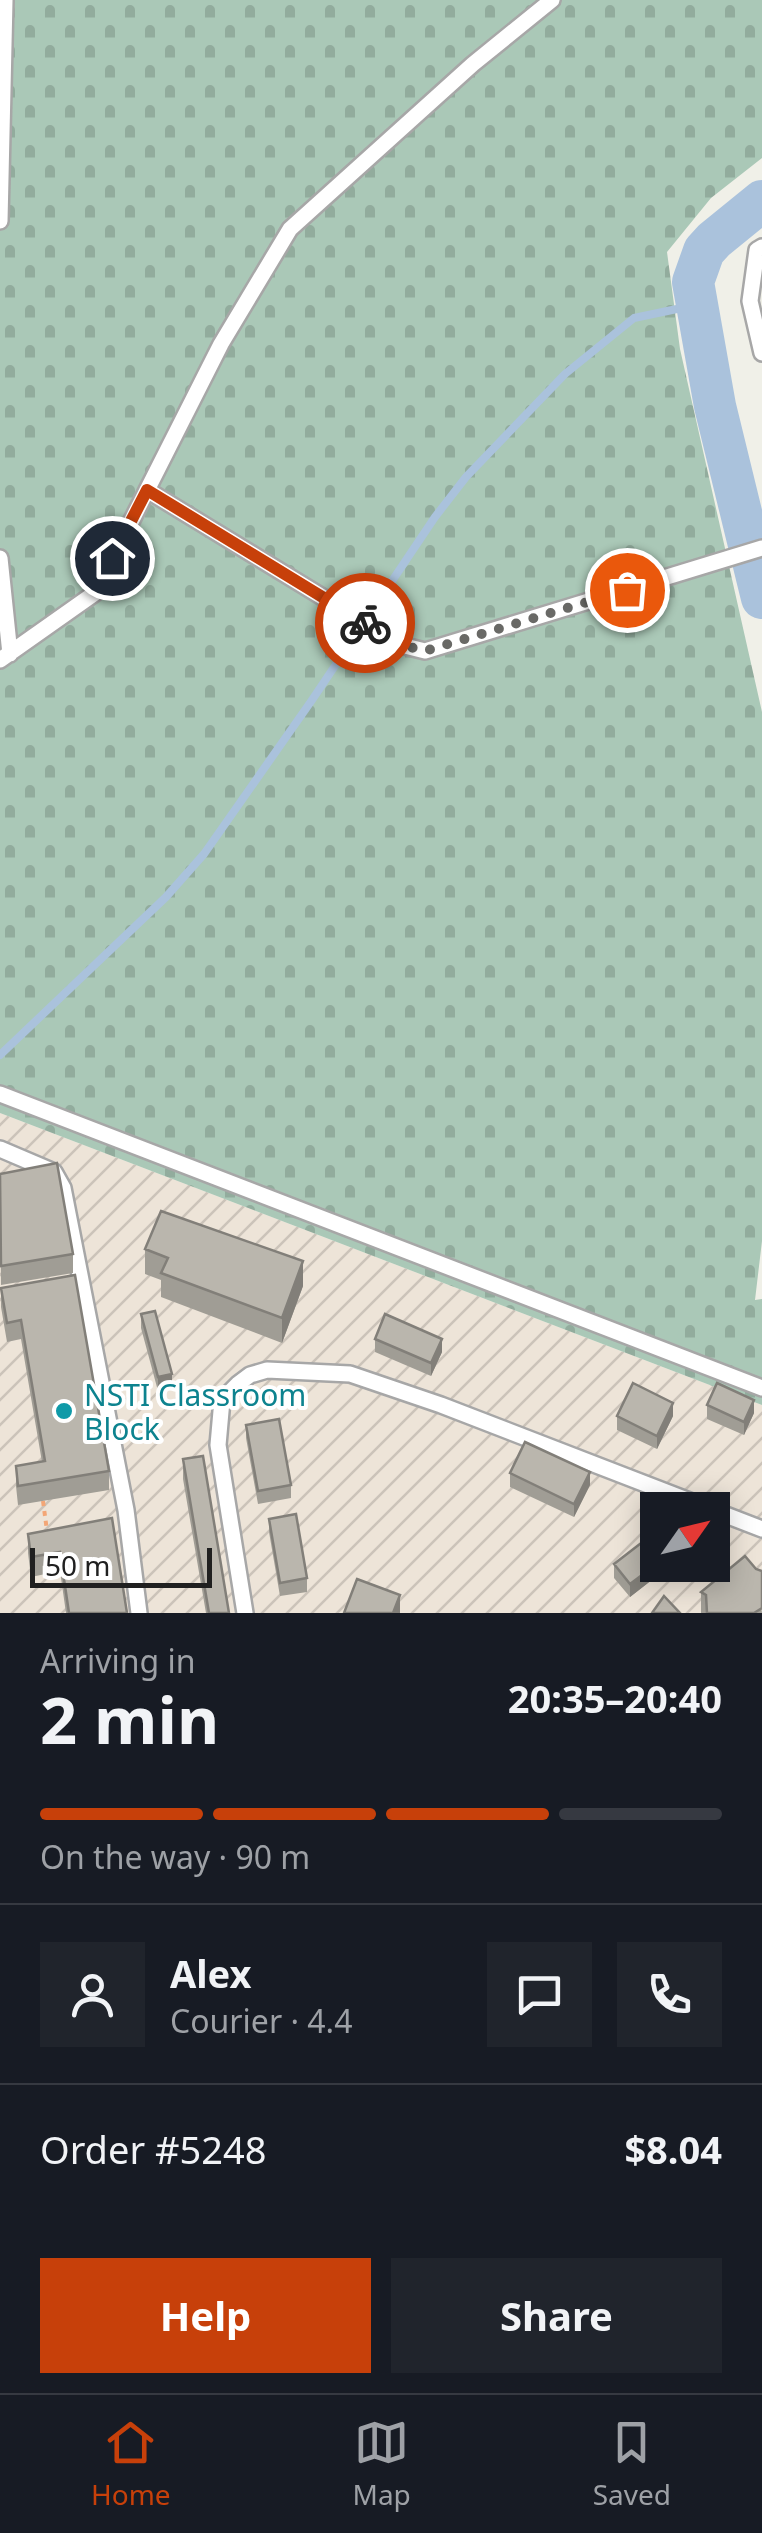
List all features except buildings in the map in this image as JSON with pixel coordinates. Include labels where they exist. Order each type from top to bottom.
[{"type":"lane","points":[[0,221],[5,0]]},
{"type":"lane","points":[[5,657],[95,593],[221,344],[290,229],[473,64],[552,0]]},
{"type":"lane","points":[[762,246],[756,250],[750,301],[762,353]]},
{"type":"lane","points":[[147,490],[402,645],[425,651],[762,548]]},
{"type":"lane","points":[[0,558],[5,657]]},
{"type":"lane","points":[[0,1094],[762,1388]]},
{"type":"lane","points":[[0,1149],[54,1172],[63,1188],[126,1510],[139,1613]]},
{"type":"lane","points":[[245,1613],[218,1445],[222,1400],[250,1375],[267,1370],[350,1374],[441,1404],[762,1528]]},
{"type":"path","points":[[44,1501],[47,1533]]},
{"type":"shaded area","points":[[0,1113],[762,1405],[762,1613],[0,1613]]},
{"type":"green space","points":[[0,0],[762,0],[762,158],[711,198],[667,252],[680,349],[762,712],[762,1241],[755,1300],[762,1299],[762,1405],[0,1113]]},
{"type":"waterway","points":[[762,201],[704,251],[693,282],[715,406],[762,598]]},
{"type":"waterway","points":[[0,1055],[166,897],[204,854],[466,477],[565,374],[634,318],[696,305]]},
{"type":"way so far","points":[[365,623],[402,645],[425,651],[627,590]]},
{"type":"place","name":"NSTI Classroom Block","points":[[64,1411]]},
{"type":"route","points":[[112,558],[147,490],[365,623]]}]
